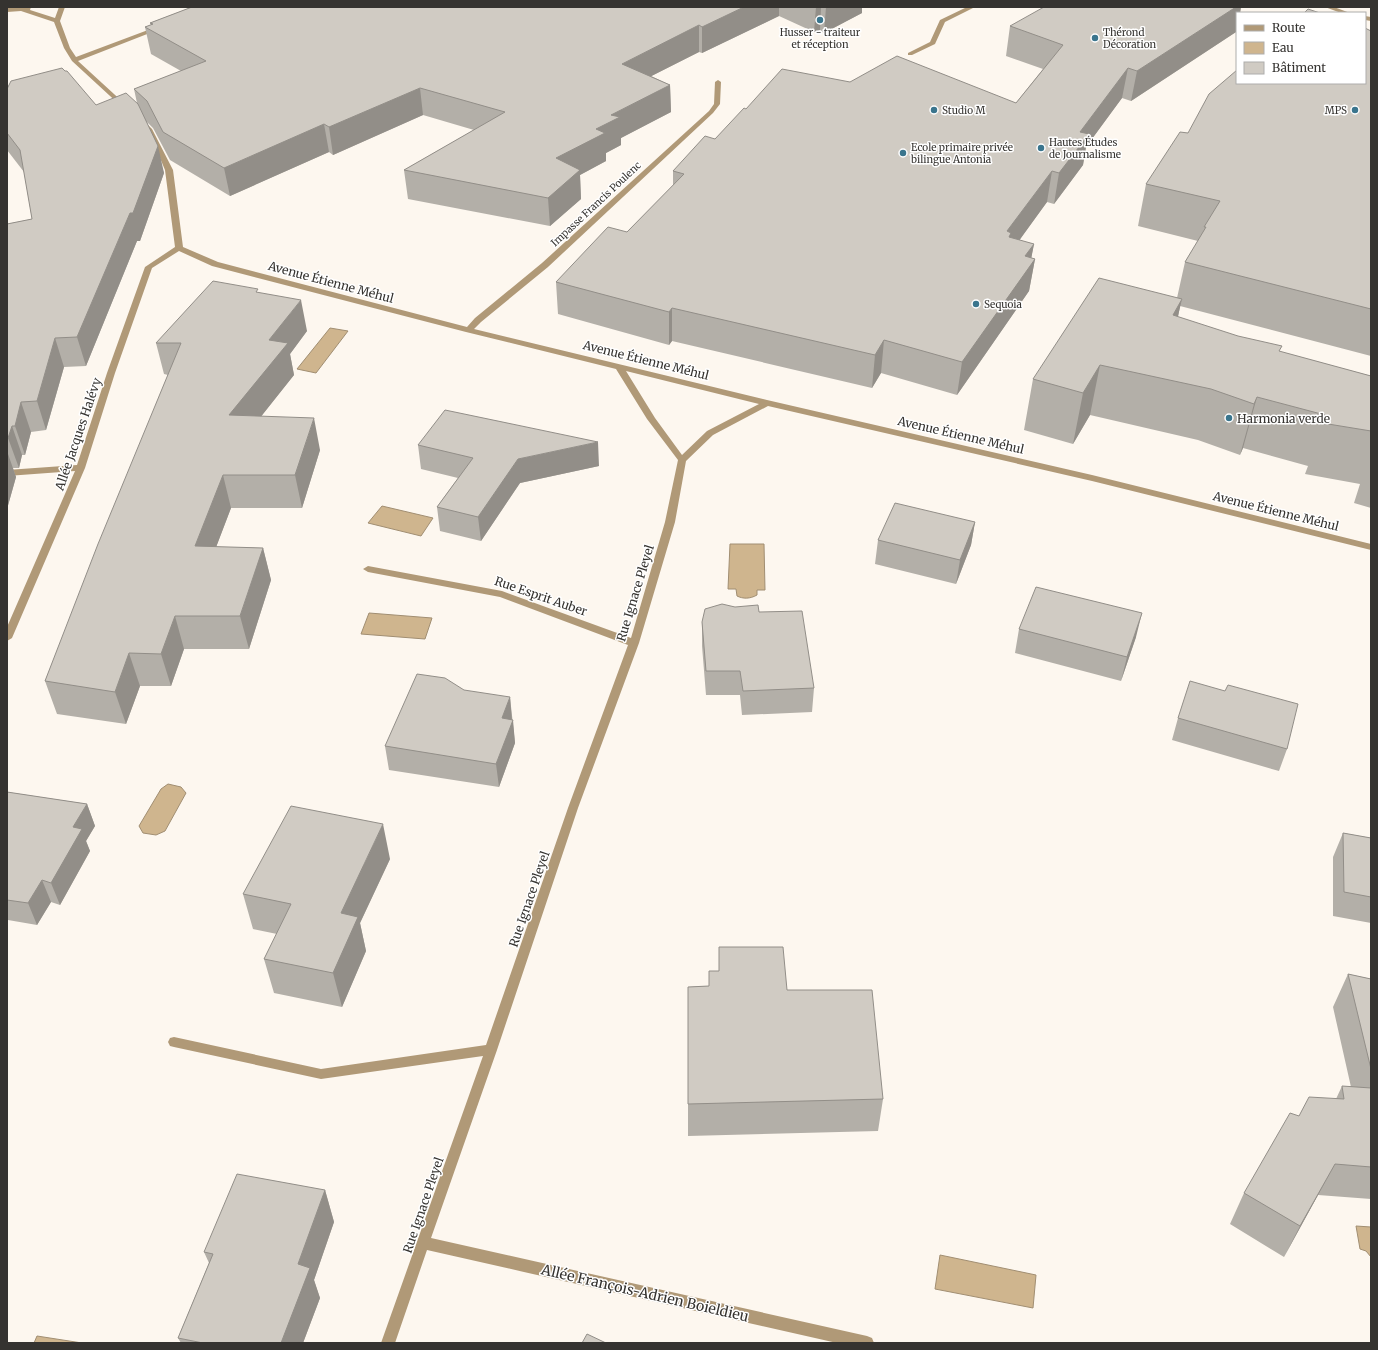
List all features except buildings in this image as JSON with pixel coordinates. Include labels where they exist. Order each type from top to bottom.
[{"type":"street","points":[[7,10],[34,7]]},
{"type":"street","points":[[62,7],[56,21],[64,43],[74,60],[149,129],[169,170],[179,248]]},
{"type":"street","points":[[910,54],[933,43],[942,21],[972,7]]},
{"type":"street","points":[[1328,7],[1344,12]]},
{"type":"street","points":[[23,9],[56,21]]},
{"type":"street","points":[[74,60],[163,26]]},
{"type":"street","name":"Impasse Francis Poulenc","points":[[469,330],[478,320],[545,265],[711,112],[717,104],[718,82]]},
{"type":"street","name":"Avenue Étienne Méhul","points":[[179,248],[215,264],[469,330],[767,403],[1092,478],[1371,547]]},
{"type":"street","name":"Allée Jacques Halévy","points":[[7,638],[81,468],[111,373],[149,267],[179,248]]},
{"type":"street","points":[[619,366],[651,419],[682,460],[710,433],[767,403]]},
{"type":"street","name":"Rue Ignace Pleyel","points":[[388,1343],[491,1050],[573,808],[634,643],[670,522],[682,460]]},
{"type":"street","points":[[7,473],[81,468]]},
{"type":"street","name":"Rue Esprit Auber","points":[[368,570],[502,594],[634,643]]},
{"type":"street","points":[[174,1042],[321,1074],[491,1050]]},
{"type":"street","name":"Allée François-Adrien Boieldieu","points":[[424,1243],[867,1343]]},
{"type":"water","points":[[330,328],[348,331],[316,373],[297,369]]},
{"type":"water","points":[[382,506],[433,518],[421,536],[368,523]]},
{"type":"water","points":[[730,544],[764,544],[765,590],[757,590],[757,595],[742,598],[737,596],[736,589],[728,589]]},
{"type":"water","points":[[369,613],[432,618],[425,639],[361,634]]},
{"type":"water","points":[[168,784],[181,787],[186,793],[165,831],[156,835],[143,833],[139,826],[161,789]]},
{"type":"water","points":[[1356,1226],[1371,1227],[1371,1257],[1366,1251],[1360,1249]]},
{"type":"water","points":[[940,1255],[1036,1275],[1033,1308],[935,1289]]},
{"type":"water","points":[[37,1336],[82,1343],[34,1343]]},
{"type":"place","name":"Husser - traiteur et réception","points":[[820,20]]},
{"type":"place","name":"Thérond Décoration","points":[[1095,38]]},
{"type":"place","name":"Studio M","points":[[934,110]]},
{"type":"place","name":"MPS","points":[[1355,110]]},
{"type":"place","name":"Hautes Études de Journalisme","points":[[1041,148]]},
{"type":"place","name":"Ecole primaire privée bilingue Antonia","points":[[903,153]]},
{"type":"place","name":"Sequoia","points":[[976,304]]},
{"type":"place","name":"Harmonia verde","points":[[1229,418]]}]
